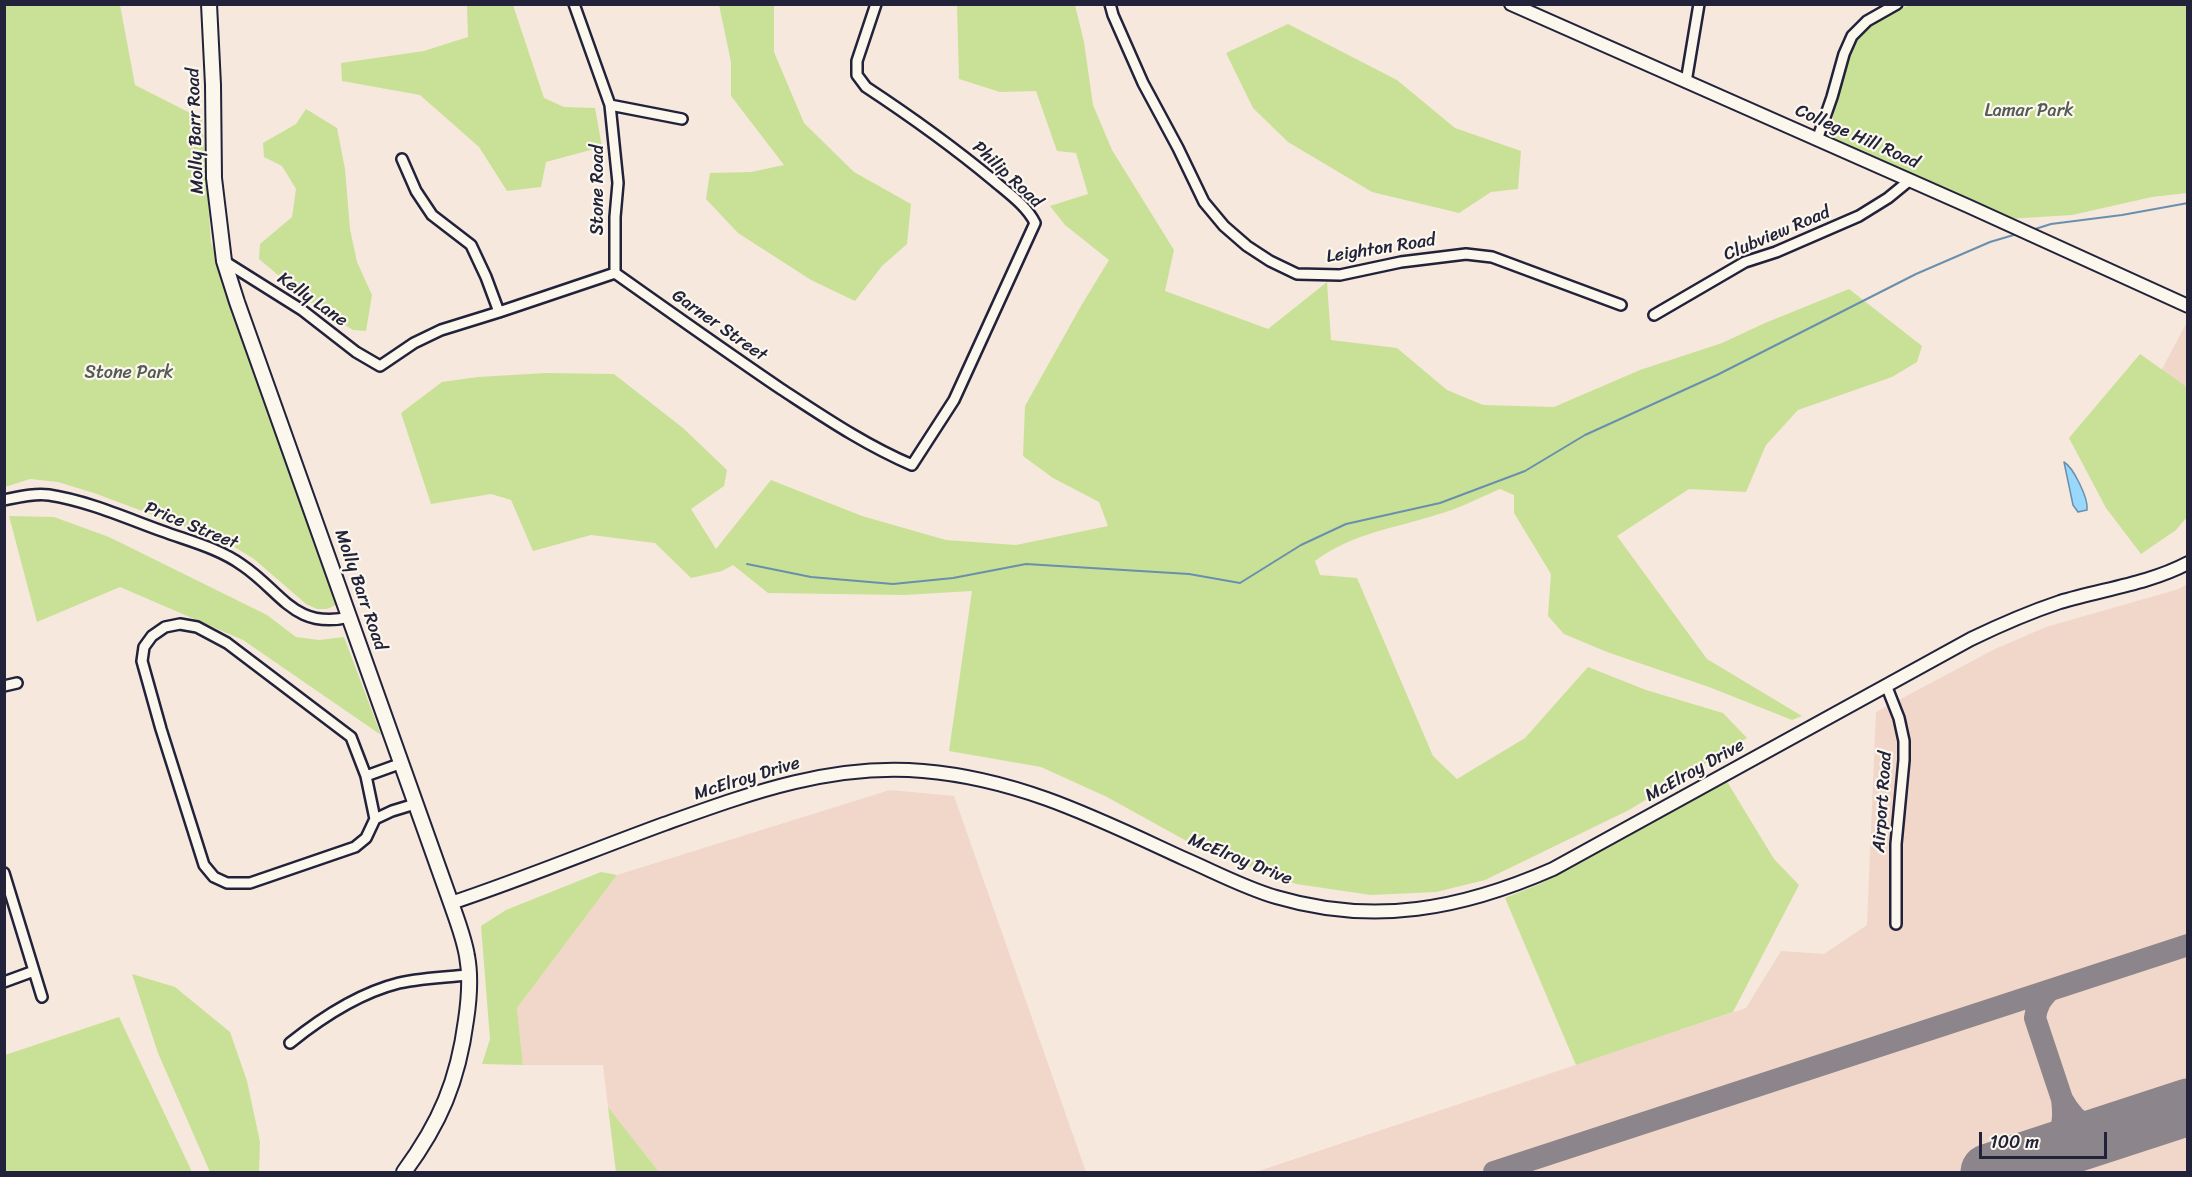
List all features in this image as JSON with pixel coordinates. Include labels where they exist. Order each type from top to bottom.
[{"type":"main road","name":"Molly Barr Road","points":[[209,4],[214,178],[224,261],[451,903],[467,957],[468,1006],[456,1075],[443,1109],[427,1139],[404,1173]]},
{"type":"street","name":"Stone Road","points":[[574,4],[610,105],[618,183],[615,217],[615,273]]},
{"type":"street","name":"Philip Road","points":[[876,4],[857,61],[857,75],[866,87],[957,150],[1010,195],[1035,223],[954,400],[912,465]]},
{"type":"street","name":"Leighton Road","points":[[1110,4],[1143,83],[1204,202],[1224,226],[1247,246],[1270,261],[1297,274],[1340,275],[1401,262],[1466,254],[1492,257],[1621,304]]},
{"type":"street","name":"College Hill Road","points":[[1511,4],[1910,180],[2187,306]]},
{"type":"street","points":[[1686,82],[1699,4]]},
{"type":"street","points":[[1817,140],[1844,54],[1852,36],[1867,21],[1897,4]]},
{"type":"street","points":[[610,105],[682,119]]},
{"type":"street","points":[[402,159],[416,191],[432,215],[471,245],[499,312],[615,273]]},
{"type":"street","name":"Clubview Road","points":[[1654,315],[1745,262],[1785,249],[1859,216],[1888,198],[1910,180]]},
{"type":"street","name":"Kelly Lane","points":[[224,261],[302,310],[356,352],[380,366],[406,346],[441,330],[499,312]]},
{"type":"street","name":"Garner Street","points":[[615,273],[723,350],[844,431],[912,465]]},
{"type":"street","name":"Price Street","points":[[4,500],[28,495],[47,495],[100,508],[214,549],[242,564],[293,608],[315,620],[350,617]]},
{"type":"street","name":"McElroy Drive","points":[[451,903],[728,801],[802,779],[873,770],[920,771],[978,778],[1025,790],[1082,811],[1234,881],[1276,897],[1336,910],[1392,911],[1439,907],[1478,898],[1514,886],[1553,869],[2004,623],[2060,603],[2163,574],[2187,563]]},
{"type":"street","points":[[180,624],[197,627],[227,642],[351,737],[366,776],[375,819],[366,838],[355,847],[250,883],[227,883],[214,877],[204,865],[157,718],[141,661],[144,647],[152,636],[165,627],[180,624]]},
{"type":"street","points":[[4,686],[17,683]]},
{"type":"street","name":"Airport Road","points":[[1886,686],[1899,718],[1904,741],[1896,844],[1896,924]]},
{"type":"street","points":[[366,776],[402,763]]},
{"type":"street","points":[[375,819],[415,804]]},
{"type":"street","points":[[4,873],[42,997]]},
{"type":"street","points":[[4,982],[34,971]]},
{"type":"street","points":[[290,1044],[312,1025],[371,994],[399,983],[469,975]]},
{"type":"shaded area","points":[[2187,322],[2187,394],[2160,373]]},
{"type":"shaded area","points":[[2187,584],[2187,1172],[1256,1172],[1746,1008],[1781,951],[1824,954],[1867,925],[1876,712],[1995,649],[2046,627],[2179,589]]},
{"type":"shaded area","points":[[890,790],[954,796],[1086,1172],[659,1172],[608,1107],[603,1065],[523,1065],[517,1008],[617,875]]},
{"type":"green space","name":"Lamar Park","points":[[1914,4],[2187,5],[2187,193],[2152,197],[2072,215],[2007,219],[1832,138],[1834,110],[1843,75],[1854,46],[1870,25],[1881,17]]},
{"type":"green space","name":"Stone Park","points":[[5,5],[120,5],[135,85],[202,119],[211,242],[279,415],[311,533],[336,605],[327,609],[317,609],[306,604],[254,559],[228,543],[94,493],[58,482],[30,479],[5,487]]},
{"type":"green space","points":[[467,5],[513,5],[544,98],[564,107],[595,108],[602,147],[546,162],[541,187],[507,191],[479,147],[420,95],[342,81],[341,63],[424,51],[468,37]]},
{"type":"green space","points":[[719,5],[774,5],[774,52],[804,123],[854,172],[911,204],[907,244],[882,266],[855,301],[811,280],[738,233],[706,199],[710,173],[751,172],[784,165],[731,96],[731,62]]},
{"type":"green space","points":[[957,5],[1075,5],[1084,42],[1093,105],[1112,150],[1174,250],[1165,291],[1268,329],[1327,282],[1331,340],[1397,348],[1447,390],[1483,405],[1554,407],[1640,370],[1722,343],[1849,289],[1922,346],[1917,362],[1892,377],[1798,410],[1766,445],[1746,492],[1689,489],[1617,536],[1707,659],[1802,716],[1792,720],[1564,634],[1548,616],[1551,574],[1514,513],[1514,495],[1500,489],[1444,513],[1358,538],[1315,561],[1320,575],[1357,578],[1433,756],[1457,779],[1525,738],[1588,667],[1646,690],[1723,713],[1747,738],[1629,810],[1485,880],[1436,892],[1371,895],[1296,884],[1201,849],[1107,797],[1041,767],[949,751],[972,591],[904,595],[768,593],[733,565],[722,571],[691,578],[655,543],[591,535],[533,551],[511,500],[491,494],[431,504],[401,413],[442,382],[478,377],[546,373],[614,374],[683,428],[727,470],[724,486],[691,509],[716,549],[771,480],[862,516],[946,540],[1016,545],[1108,526],[1099,502],[1053,478],[1023,456],[1025,406],[1109,260],[1065,225],[1050,206],[1088,194],[1076,153],[1057,151],[1036,91],[1000,92],[959,79]]},
{"type":"green space","points":[[1288,24],[1397,80],[1455,128],[1521,151],[1518,189],[1491,192],[1459,213],[1372,192],[1288,142],[1253,108],[1226,53]]},
{"type":"green space","points":[[306,109],[337,128],[345,169],[350,229],[357,262],[372,295],[366,331],[353,330],[315,306],[259,259],[260,244],[292,217],[296,189],[282,166],[264,157],[263,143],[296,124]]},
{"type":"green space","points":[[2140,354],[2188,388],[2187,517],[2176,530],[2141,554],[2106,508],[2069,438]]},
{"type":"green space","points":[[9,516],[54,517],[109,537],[267,615],[296,637],[319,640],[344,637],[381,735],[243,640],[120,587],[37,622]]},
{"type":"green space","points":[[1726,780],[1774,859],[1799,885],[1733,1012],[1576,1065],[1505,898],[1540,884]]},
{"type":"green space","points":[[601,872],[617,875],[517,1008],[523,1065],[482,1064],[490,1039],[481,926],[506,910]]},
{"type":"green space","points":[[132,974],[175,987],[230,1032],[247,1081],[260,1142],[259,1172],[210,1172],[158,1053]]},
{"type":"green space","points":[[119,1017],[192,1172],[5,1172],[5,1055]]},
{"type":"green space","points":[[608,1107],[659,1172],[616,1172]]},
{"type":"water","points":[[2064,462],[2080,484],[2086,499],[2087,510],[2078,512],[2073,505]]},
{"type":"waterway","points":[[2032,230],[2051,224],[2122,215],[2188,203]]},
{"type":"waterway","points":[[747,564],[811,577],[893,584],[953,578],[1026,564],[1189,574],[1240,583],[1301,545],[1346,524],[1440,503],[1525,471],[1585,435],[1717,375],[1916,274],[1990,242],[2017,234]]},
{"type":"taxiway","points":[[1494,1172],[2188,945]]},
{"type":"taxiway","points":[[2050,990],[2040,1002],[2035,1018],[2062,1099],[2075,1117],[2089,1127],[2107,1130],[2128,1127]]},
{"type":"taxiway","points":[[2035,1157],[2056,1140],[2062,1126],[2062,1099]]},
{"type":"runway","points":[[1989,1172],[2188,1107]]}]
